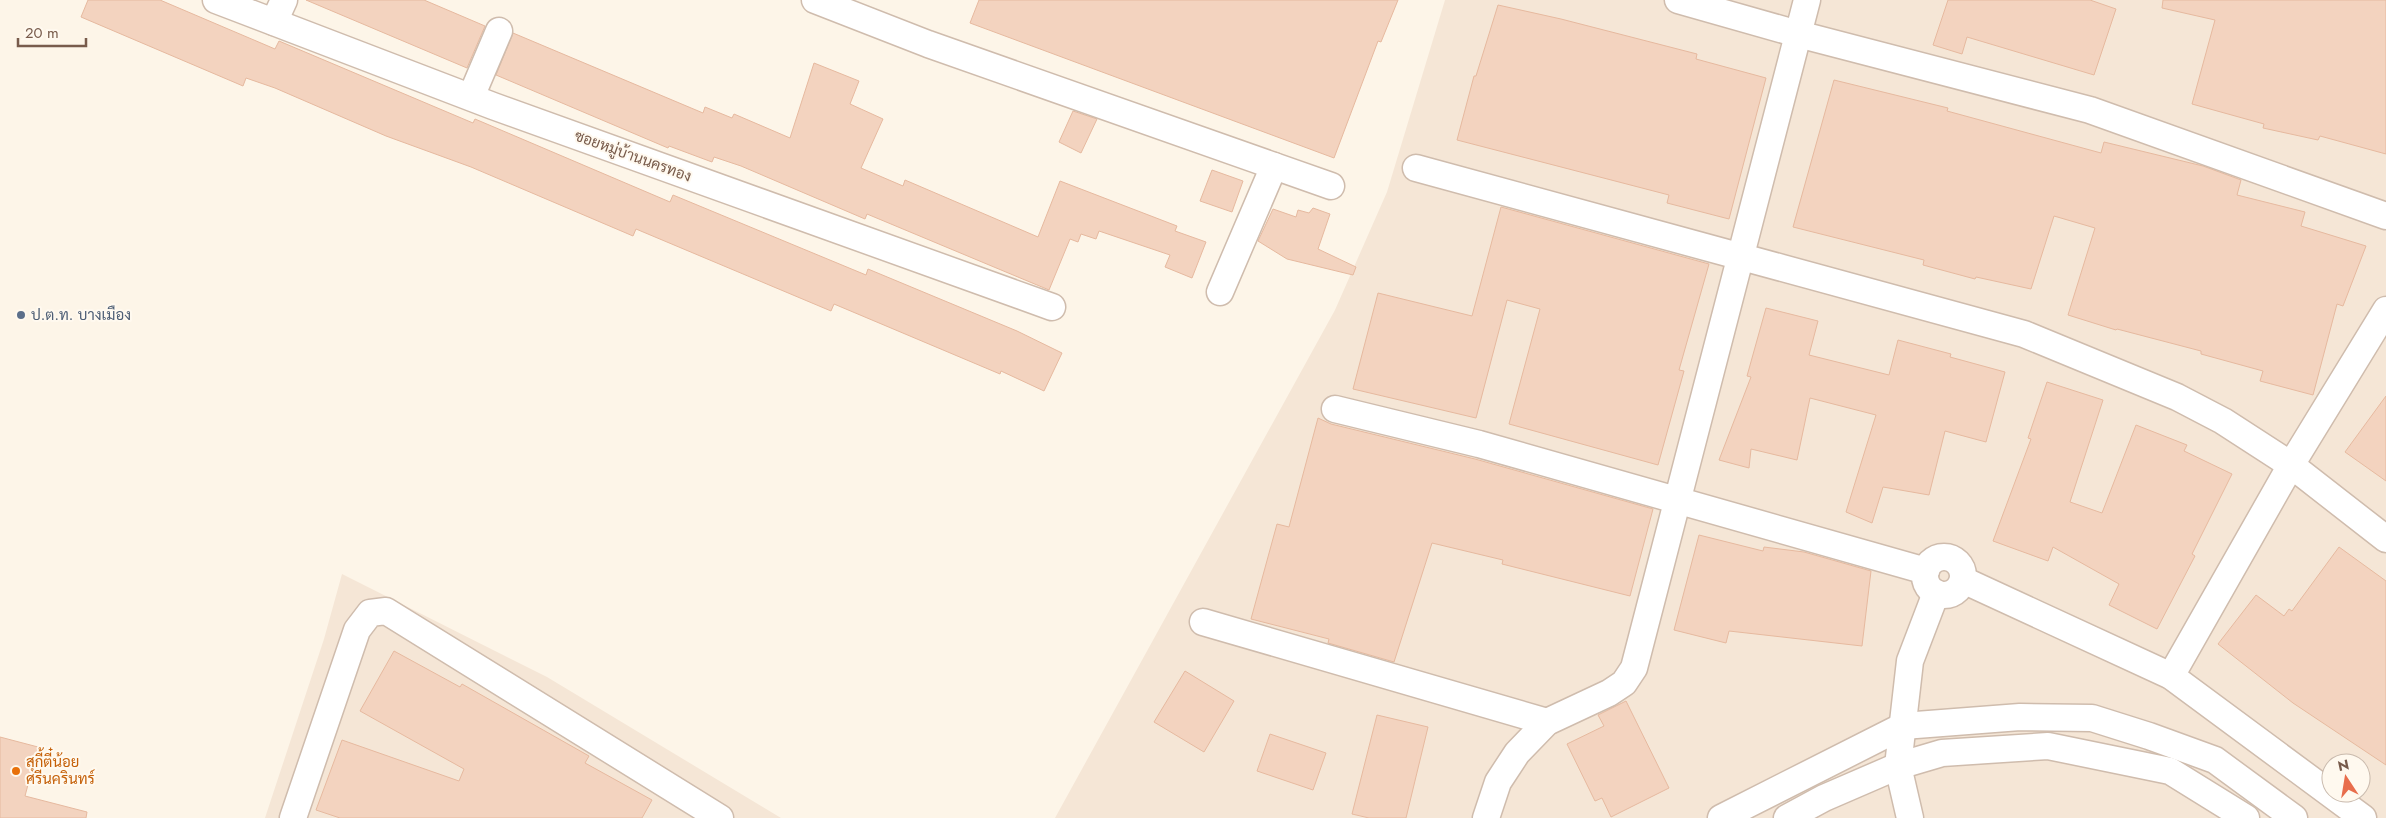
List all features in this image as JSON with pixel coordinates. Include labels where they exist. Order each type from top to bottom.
[{"type":"street","name":"ซอยหมู่บ้านนครทอง","points":[[216,0],[279,11],[471,97],[1052,307]]},
{"type":"street","points":[[815,0],[938,47],[1331,186]]},
{"type":"street","points":[[1678,0],[1798,34],[2090,110],[2386,216]]},
{"type":"street","points":[[1486,818],[1498,782],[1517,753],[1547,722],[1609,693],[1624,683],[1634,668],[1807,0]]},
{"type":"street","points":[[471,97],[499,31]]},
{"type":"street","points":[[1220,292],[1274,166]]},
{"type":"street","points":[[1416,168],[2024,334],[2177,397],[2223,421],[2291,465],[2386,539]]},
{"type":"street","points":[[2171,676],[2291,465],[2386,310]]},
{"type":"street","points":[[1335,409],[1479,444],[1677,501],[1931,582],[1951,594],[1957,590],[1963,580],[2171,676],[2364,818]]},
{"type":"street","points":[[1910,818],[1898,766],[1910,661],[1931,582]]},
{"type":"street","points":[[293,818],[357,630],[370,613],[386,611],[692,811],[720,818]]},
{"type":"street","points":[[1203,622],[1547,722]]},
{"type":"street","points":[[1721,818],[1902,726],[2020,717],[2092,718],[2150,736],[2215,760],[2294,818]]},
{"type":"street","points":[[1787,818],[1824,798],[1898,766],[1942,753],[2048,746],[2170,770],[2246,818]]},
{"type":"shaded area","points":[[1445,0],[2386,0],[2386,818],[1055,818],[1335,310],[1387,192]]},
{"type":"shaded area","points":[[342,574],[547,677],[781,818],[265,818],[324,639]]},
{"type":"building","points":[[88,0],[160,0],[275,49],[279,41],[473,123],[475,119],[670,202],[673,195],[866,275],[868,269],[1017,331],[1062,353],[1044,391],[1001,371],[1000,374],[834,304],[831,311],[636,229],[633,236],[471,167],[386,136],[275,88],[246,78],[243,86],[81,17]]},
{"type":"building","points":[[306,0],[424,0],[485,26],[467,68]]},
{"type":"building","points":[[979,0],[1398,0],[1381,42],[1378,41],[1334,158],[970,23]]},
{"type":"building","points":[[1948,0],[2090,0],[2116,9],[2094,75],[1967,37],[1962,54],[1933,45]]},
{"type":"building","points":[[2163,0],[2386,0],[2386,154],[2320,136],[2318,140],[2263,128],[2264,124],[2192,104],[2215,20],[2162,8]]},
{"type":"building","points":[[1498,5],[1697,54],[1696,59],[1766,78],[1729,219],[1667,203],[1669,195],[1457,140],[1474,76],[1476,76]]},
{"type":"building","points":[[513,33],[703,113],[705,107],[732,118],[734,114],[790,138],[814,63],[859,81],[850,104],[883,119],[861,168],[903,186],[905,180],[1038,237],[1060,181],[1177,226],[1175,231],[1206,242],[1192,278],[1165,267],[1170,255],[1099,231],[1096,239],[1081,234],[1078,242],[1070,239],[1049,290],[867,214],[865,219],[741,166],[714,157],[712,162],[669,146],[668,148],[496,75]]},
{"type":"building","points":[[1834,80],[1948,108],[1947,111],[2101,153],[2104,142],[2203,166],[2241,180],[2237,195],[2305,212],[2301,226],[2366,246],[2343,306],[2337,304],[2313,395],[2260,381],[2263,371],[2201,354],[2201,351],[2116,330],[2068,315],[2095,228],[2054,216],[2031,289],[1976,277],[1975,279],[1923,265],[1924,260],[1793,227]]},
{"type":"building","points":[[1073,111],[1097,119],[1081,153],[1059,142]]},
{"type":"building","points":[[1212,170],[1243,181],[1232,212],[1200,201]]},
{"type":"building","points":[[1501,207],[1709,264],[1679,370],[1684,371],[1658,465],[1509,424],[1540,309],[1507,300],[1476,418],[1353,389],[1378,293],[1472,316]]},
{"type":"building","points":[[1313,208],[1330,214],[1318,249],[1356,267],[1353,275],[1287,259],[1258,241],[1273,209],[1296,217],[1298,210],[1309,213]]},
{"type":"building","points":[[1766,308],[1818,321],[1809,355],[1889,375],[1898,340],[1951,354],[1950,357],[2005,372],[1986,442],[1945,431],[1929,495],[1883,487],[1872,523],[1846,512],[1876,415],[1810,398],[1797,460],[1751,449],[1749,468],[1719,460],[1751,377],[1747,376]]},
{"type":"building","points":[[2047,382],[2103,400],[2070,502],[2102,513],[2136,425],[2187,445],[2184,451],[2232,474],[2192,554],[2195,556],[2157,629],[2109,605],[2119,584],[2053,547],[2048,561],[1993,541],[2031,439],[2028,438]]},
{"type":"building","points":[[2386,396],[2386,481],[2345,452]]},
{"type":"building","points":[[1318,418],[1331,424],[1475,459],[1653,509],[1630,596],[1502,564],[1503,560],[1432,543],[1394,662],[1328,643],[1329,639],[1251,619],[1277,524],[1289,527]]},
{"type":"building","points":[[1699,535],[1763,551],[1764,547],[1804,552],[1871,571],[1862,646],[1729,631],[1726,643],[1674,630]]},
{"type":"building","points":[[2339,547],[2386,581],[2386,765],[2371,755],[2371,753],[2368,753],[2293,703],[2218,644],[2256,595],[2284,616],[2289,609],[2292,611]]},
{"type":"building","points":[[394,651],[460,687],[462,684],[589,756],[585,763],[652,800],[642,818],[340,818],[316,810],[342,740],[459,781],[464,769],[360,711]]},
{"type":"building","points":[[1185,671],[1234,701],[1204,752],[1154,722]]},
{"type":"building","points":[[1626,701],[1669,788],[1611,817],[1602,798],[1595,801],[1567,744],[1604,726],[1598,715]]},
{"type":"building","points":[[1377,715],[1428,727],[1406,818],[1369,818],[1352,814]]},
{"type":"building","points":[[1270,734],[1326,753],[1313,790],[1257,771]]},
{"type":"building","name":"สุกี้ตี๋น้อย ศรีนครินทร์","points":[[0,737],[38,747],[25,796],[87,812],[86,818],[0,818]]},
{"type":"place","name":"ป.ต.ท. บางเมือง","points":[[21,315]]},
{"type":"place","name":"สุกี้ตี๋น้อย ศรีนครินทร์","points":[[16,771]]}]
